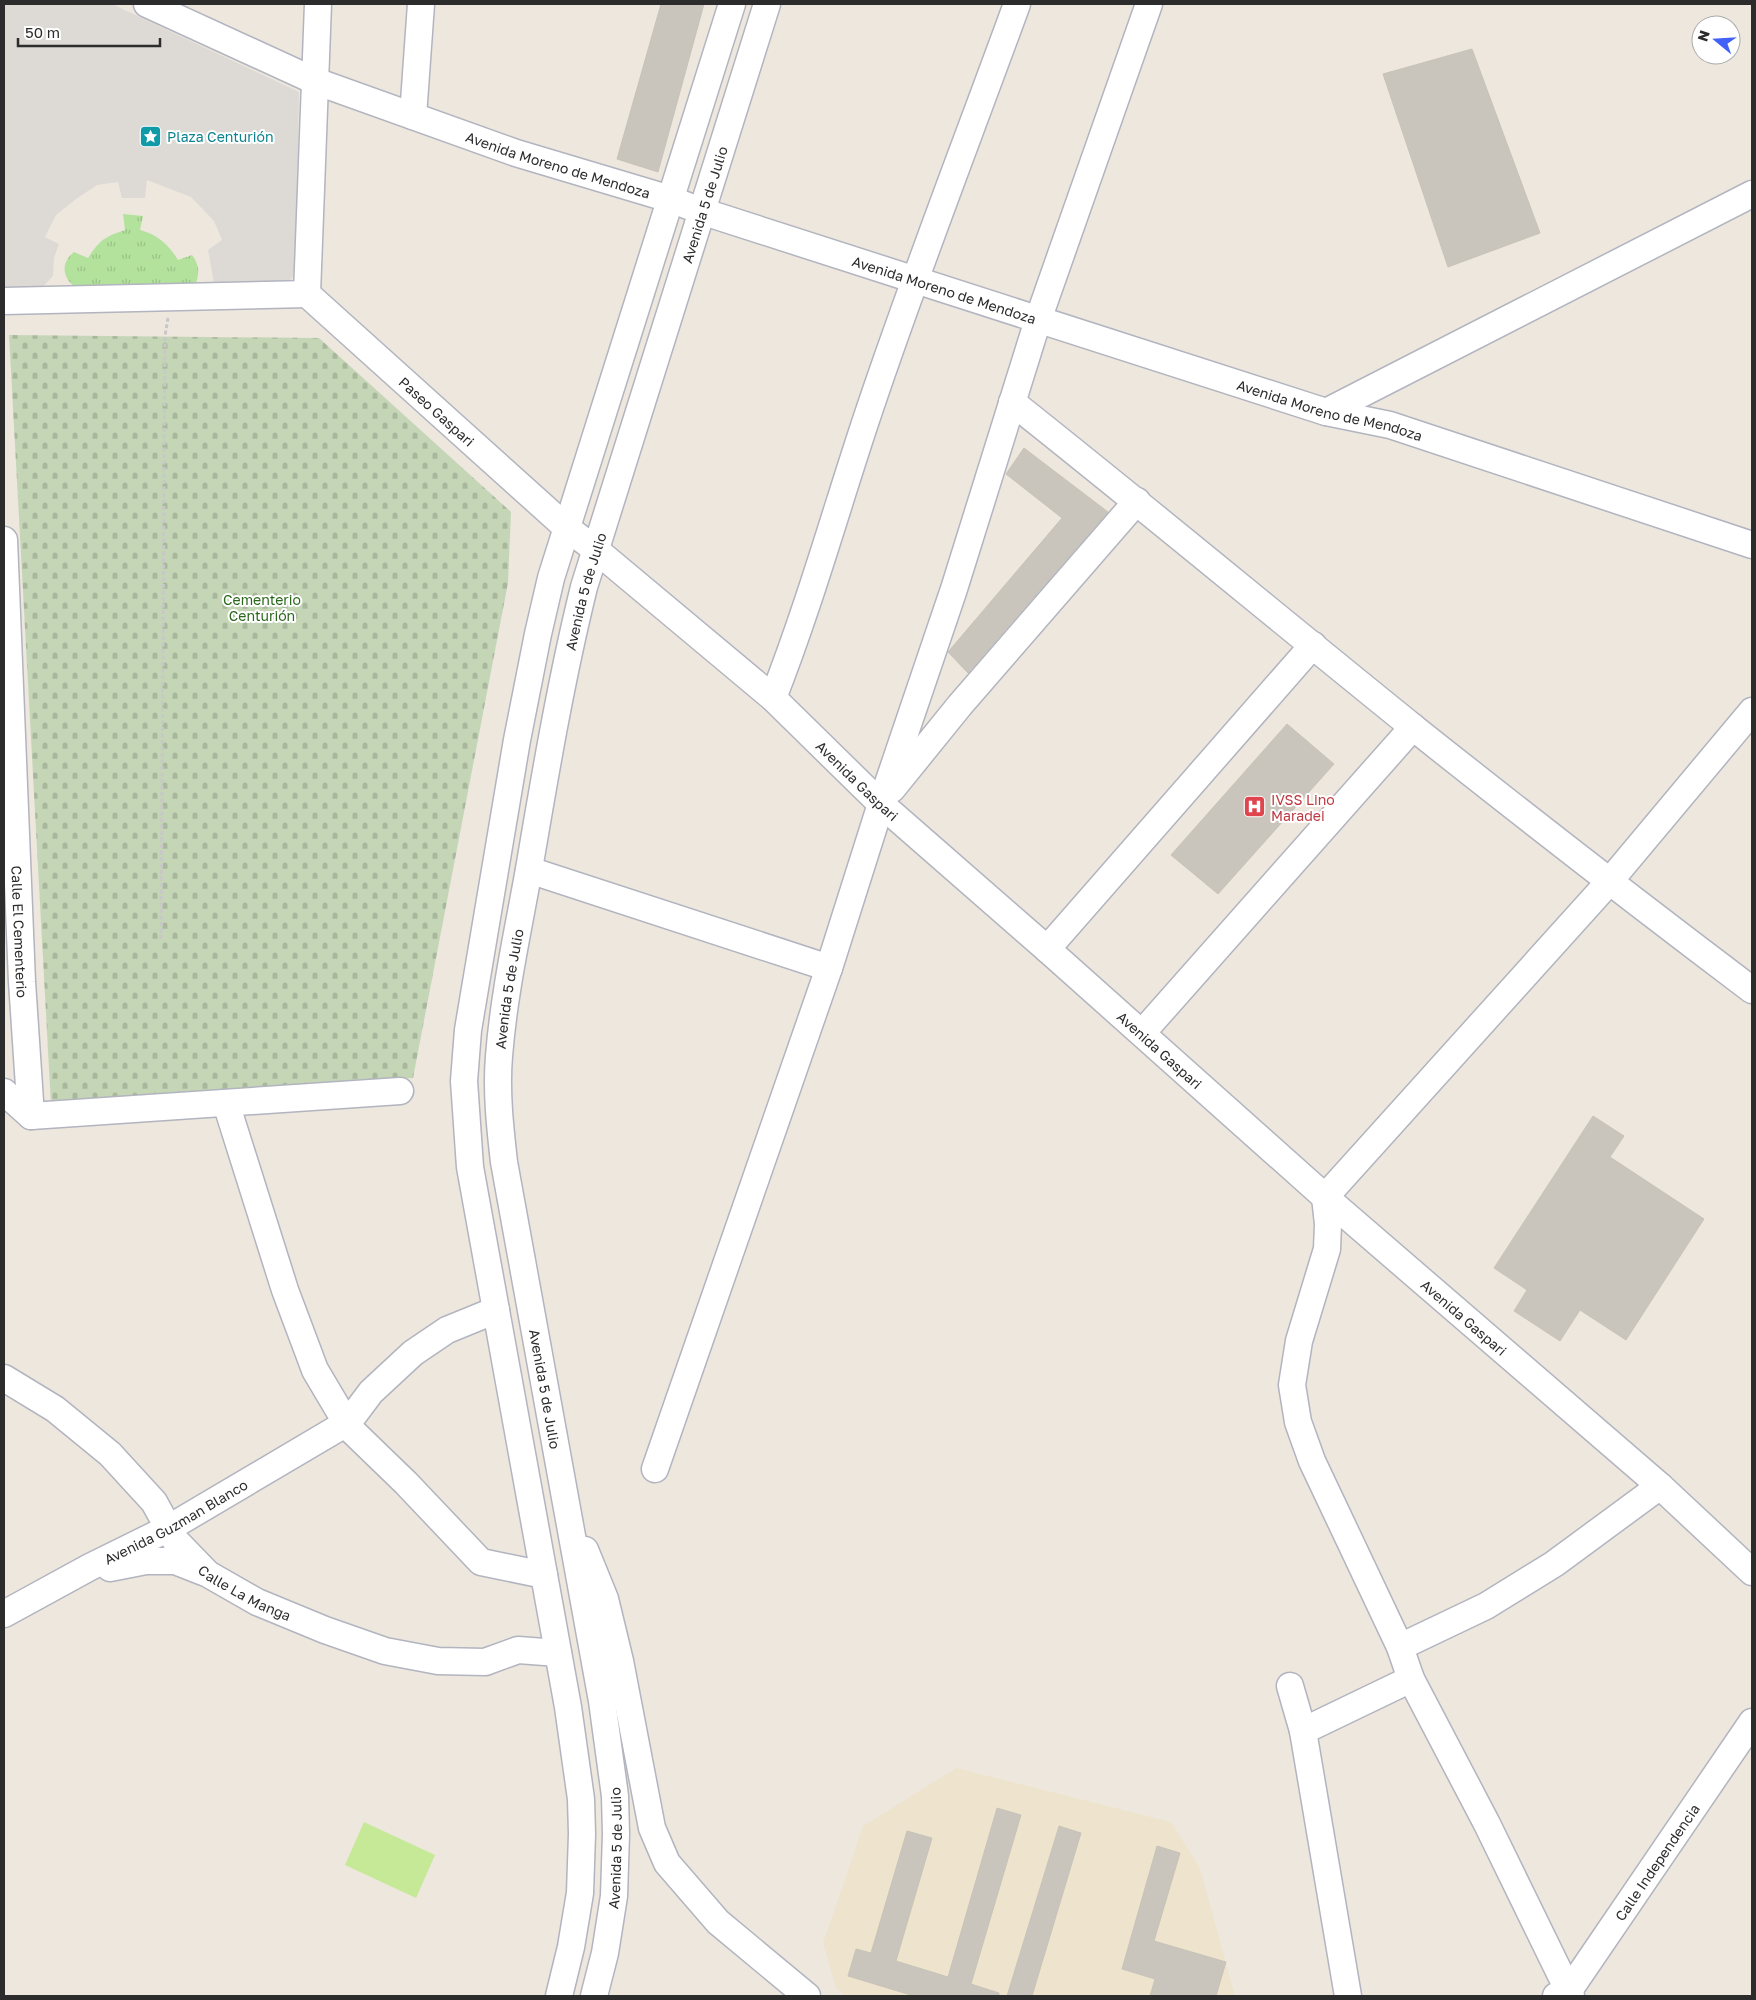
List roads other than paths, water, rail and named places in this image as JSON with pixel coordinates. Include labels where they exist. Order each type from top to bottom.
[{"type":"street","name":"Avenida Moreno de Mendoza","points":[[147,4],[175,10],[315,81],[516,153],[670,199],[702,211],[1326,412],[1390,424],[1752,544]]},
{"type":"street","points":[[4,301],[307,294],[318,4]]},
{"type":"street","points":[[413,116],[421,4]]},
{"type":"street","points":[[559,1996],[576,1921],[580,1893],[582,1834],[578,1770],[470,1167],[465,1113],[465,1056],[475,982],[528,680],[551,578],[732,4]]},
{"type":"street","name":"Avenida 5 de Julio","points":[[594,1996],[606,1944],[614,1896],[615,1796],[602,1701],[504,1162],[499,1112],[499,1058],[529,870],[566,660],[584,587],[767,4]]},
{"type":"street","points":[[773,698],[915,280],[1017,4]]},
{"type":"street","points":[[655,1469],[830,968],[881,804],[954,590],[1038,320],[1149,4]]},
{"type":"street","points":[[1326,412],[1752,194]]},
{"type":"street","name":"Paseo Gaspari","points":[[307,294],[567,528]]},
{"type":"street","points":[[1012,402],[1137,501],[1413,727],[1609,882],[1752,990]]},
{"type":"street","points":[[881,804],[960,705],[1137,501]]},
{"type":"street","name":"Avenida Gaspari","points":[[567,528],[773,698],[881,804],[1142,1033],[1325,1197],[1660,1486],[1752,1572]]},
{"type":"street","name":"Calle El Cementerio","points":[[4,540],[13,991],[31,1116]]},
{"type":"street","points":[[1047,949],[1313,645]]},
{"type":"street","points":[[1565,1995],[1487,1824],[1412,1679],[1400,1647],[1312,1461],[1298,1422],[1292,1385],[1299,1341],[1327,1249],[1328,1224],[1325,1197],[1609,882],[1752,711]]},
{"type":"street","points":[[1142,1033],[1413,727]]},
{"type":"street","points":[[529,870],[830,968]]},
{"type":"street","points":[[4,1092],[31,1116],[400,1091]]},
{"type":"street","points":[[226,1103],[285,1290],[311,1362],[346,1424],[406,1483],[480,1562],[544,1575]]},
{"type":"street","points":[[346,1424],[371,1392],[413,1353],[447,1330],[496,1310]]},
{"type":"street","name":"Calle La Manga","points":[[4,1378],[55,1410],[110,1454],[154,1502],[175,1540],[208,1574],[257,1602],[325,1630],[385,1651],[438,1661],[485,1662],[518,1650],[558,1653]]},
{"type":"street","name":"Avenida Guzman Blanco","points":[[4,1614],[169,1528],[346,1424]]},
{"type":"street","points":[[1400,1647],[1486,1606],[1554,1564],[1660,1486]]},
{"type":"street","points":[[564,1498],[605,1599],[620,1660],[652,1828],[667,1862],[718,1922],[808,1996]]},
{"type":"street","points":[[61,1583],[114,1567],[146,1561],[175,1561],[208,1574]]},
{"type":"street","points":[[1303,1731],[1412,1679]]},
{"type":"street","points":[[1290,1686],[1303,1731],[1348,1996]]},
{"type":"street","name":"Calle Independencia","points":[[1565,1995],[1752,1722]]},
{"type":"place","name":"Plaza Centurión","points":[[151,136]]},
{"type":"place","name":"IVSS Lino Maradei","points":[[1255,807]]},
{"type":"park label","name":"Cementerio Centurión","points":[[262,608]]}]
